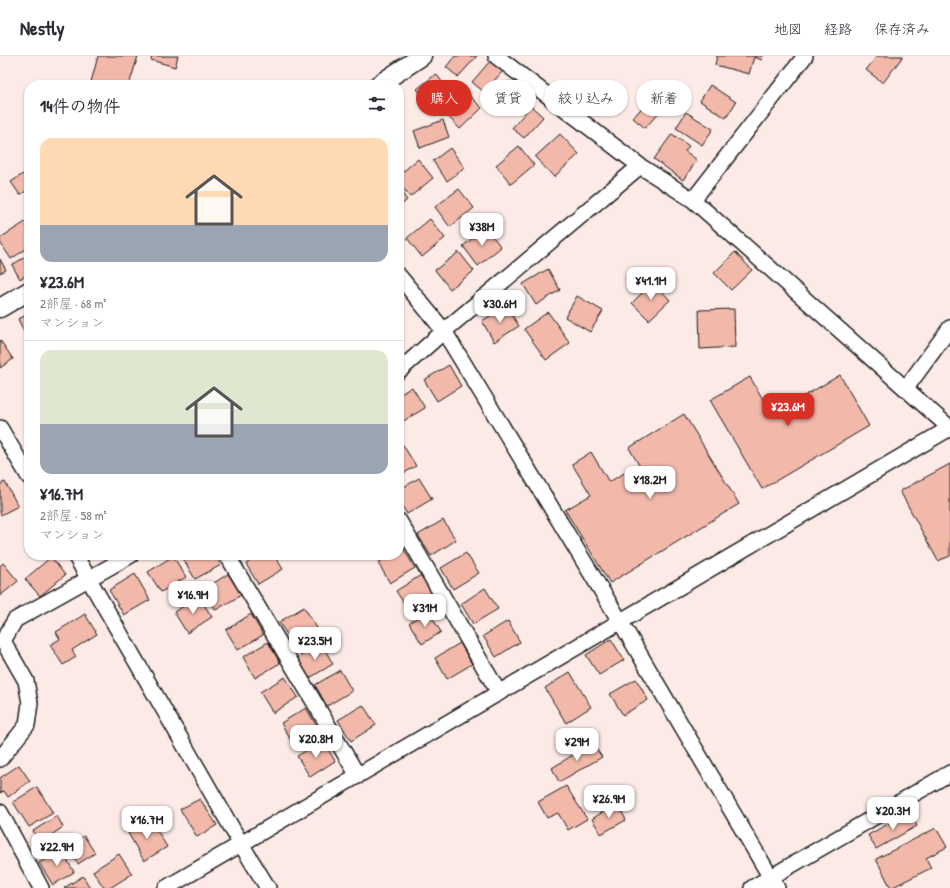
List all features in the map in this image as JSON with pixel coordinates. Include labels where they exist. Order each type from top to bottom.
[{"type":"street","points":[[386,80],[422,56]]},
{"type":"street","points":[[166,888],[950,428],[693,200],[640,166],[496,56]]},
{"type":"street","points":[[693,200],[805,56]]},
{"type":"street","points":[[404,367],[640,166]]},
{"type":"street","points":[[404,282],[444,331],[620,621],[774,882]]},
{"type":"street","points":[[0,308],[24,294]]},
{"type":"street","points":[[906,388],[950,328]]},
{"type":"street","points":[[0,428],[24,469]]},
{"type":"street","points":[[404,530],[499,692]]},
{"type":"street","points":[[78,560],[241,844],[268,888]]},
{"type":"street","points":[[0,760],[27,725],[30,703],[26,681],[3,641],[15,620],[90,580],[123,560]]},
{"type":"street","points":[[229,560],[358,776]]},
{"type":"street","points":[[752,888],[774,882],[950,773]]},
{"type":"street","points":[[0,812],[41,888]]},
{"type":"building","points":[[98,56],[138,56],[131,80],[92,80]]},
{"type":"building","points":[[152,56],[178,56],[175,67],[151,60]]},
{"type":"building","points":[[455,56],[477,56],[458,77],[446,67]]},
{"type":"building","points":[[717,56],[763,56],[762,60],[754,57],[749,74],[715,65]]},
{"type":"building","points":[[877,56],[903,56],[883,83],[866,70]]},
{"type":"building","points":[[491,60],[503,71],[495,80],[480,80],[480,89],[472,82]]},
{"type":"building","points":[[436,74],[441,80],[428,80]]},
{"type":"building","points":[[710,85],[736,102],[726,118],[700,101]]},
{"type":"building","points":[[472,98],[480,106],[480,110],[460,129],[448,116],[472,116]]},
{"type":"building","points":[[536,111],[543,117],[524,138],[512,128],[522,116],[536,116]]},
{"type":"building","points":[[636,115],[636,116],[656,116],[645,128],[633,118]]},
{"type":"building","points":[[684,116],[692,116],[713,129],[702,145],[676,128]]},
{"type":"building","points":[[443,120],[449,137],[420,148],[414,131]]},
{"type":"building","points":[[560,134],[579,154],[554,177],[535,157]]},
{"type":"building","points":[[672,134],[689,146],[685,151],[697,160],[683,180],[654,159]]},
{"type":"building","points":[[519,146],[534,165],[511,184],[496,165]]},
{"type":"building","points":[[450,148],[465,168],[447,181],[433,161]]},
{"type":"building","points":[[418,159],[433,178],[410,197],[404,189],[404,171]]},
{"type":"building","points":[[24,173],[24,192],[20,195],[11,182]]},
{"type":"building","points":[[459,189],[474,208],[450,227],[435,207]]},
{"type":"building","points":[[404,196],[407,200],[404,203]]},
{"type":"building","points":[[430,219],[445,238],[422,257],[407,238]]},
{"type":"building","points":[[24,223],[24,250],[11,259],[0,242],[0,238]]},
{"type":"building","points":[[486,228],[501,247],[478,266],[463,246]]},
{"type":"building","points":[[459,252],[474,271],[450,289],[435,270]]},
{"type":"building","points":[[735,252],[752,270],[731,290],[714,273]]},
{"type":"building","points":[[24,258],[24,276],[20,279],[12,265]]},
{"type":"building","points":[[0,259],[6,270],[0,273]]},
{"type":"building","points":[[548,269],[560,290],[536,305],[523,284]]},
{"type":"building","points":[[653,282],[670,300],[649,320],[632,303]]},
{"type":"building","points":[[577,296],[603,311],[590,332],[565,317]]},
{"type":"building","points":[[506,306],[519,326],[494,342],[482,321]]},
{"type":"building","points":[[734,309],[735,347],[700,349],[699,310]]},
{"type":"building","points":[[548,312],[570,343],[546,360],[524,329]]},
{"type":"building","points":[[24,316],[24,332],[18,319]]},
{"type":"building","points":[[0,340],[13,359],[0,368]]},
{"type":"building","points":[[449,365],[461,386],[437,401],[424,380]]},
{"type":"building","points":[[840,375],[869,426],[762,489],[710,400],[750,377],[772,415]]},
{"type":"building","points":[[412,387],[425,408],[404,421],[404,392]]},
{"type":"building","points":[[684,414],[739,504],[610,583],[565,510],[591,495],[572,464],[591,452],[609,482],[626,472],[637,489],[649,482],[629,448]]},
{"type":"building","points":[[404,447],[416,466],[404,473]]},
{"type":"building","points":[[950,464],[950,556],[938,561],[900,491]]},
{"type":"building","points":[[419,478],[432,499],[407,514],[404,509],[404,487]]},
{"type":"building","points":[[5,482],[18,506],[1,515],[0,484]]},
{"type":"building","points":[[443,520],[456,540],[431,556],[418,535]]},
{"type":"building","points":[[404,550],[415,568],[390,583],[378,563],[382,560],[404,560]]},
{"type":"building","points":[[466,553],[479,573],[453,589],[441,568]]},
{"type":"building","points":[[47,560],[53,560],[65,575],[40,596],[25,579]]},
{"type":"building","points":[[167,560],[175,560],[186,577],[161,592],[148,572]]},
{"type":"building","points":[[184,560],[218,560],[221,565],[195,579]]},
{"type":"building","points":[[252,560],[277,560],[283,569],[258,584],[246,564]]},
{"type":"building","points":[[3,563],[18,581],[0,596],[0,566]]},
{"type":"building","points":[[135,574],[150,600],[124,615],[109,590]]},
{"type":"building","points":[[228,574],[241,595],[216,610],[203,590]]},
{"type":"building","points":[[421,575],[434,596],[409,611],[396,591]]},
{"type":"building","points":[[485,588],[498,609],[473,624],[461,604]]},
{"type":"building","points":[[199,597],[212,617],[187,633],[174,612]]},
{"type":"building","points":[[304,607],[317,628],[292,643],[279,622]]},
{"type":"building","points":[[428,611],[441,632],[422,644],[409,623]]},
{"type":"building","points":[[85,614],[97,634],[72,650],[76,657],[63,665],[50,645],[60,639],[56,632]]},
{"type":"building","points":[[251,614],[263,635],[238,650],[226,630]]},
{"type":"building","points":[[508,621],[520,642],[496,657],[483,636]]},
{"type":"building","points":[[611,639],[624,660],[599,675],[586,655]]},
{"type":"building","points":[[268,642],[280,663],[255,678],[243,657]]},
{"type":"building","points":[[321,643],[333,664],[308,679],[296,659]]},
{"type":"building","points":[[460,643],[472,664],[447,679],[435,658]]},
{"type":"building","points":[[340,670],[352,691],[327,706],[315,685]]},
{"type":"building","points":[[570,672],[591,707],[566,723],[545,688]]},
{"type":"building","points":[[285,677],[298,697],[273,713],[260,692]]},
{"type":"building","points":[[636,679],[648,700],[623,715],[610,694]]},
{"type":"building","points":[[363,705],[376,725],[351,741],[338,720]]},
{"type":"building","points":[[306,708],[318,728],[293,744],[281,723]]},
{"type":"building","points":[[323,741],[335,761],[310,777],[297,756]]},
{"type":"building","points":[[592,743],[602,757],[559,782],[552,768]]},
{"type":"building","points":[[19,765],[30,781],[8,797],[4,791],[0,793],[0,778]]},
{"type":"building","points":[[566,786],[587,819],[568,830],[558,813],[547,818],[538,802]]},
{"type":"building","points":[[37,787],[53,813],[29,827],[13,802]]},
{"type":"building","points":[[200,799],[217,825],[197,837],[180,809]]},
{"type":"building","points":[[617,803],[626,820],[601,834],[592,819]]},
{"type":"building","points":[[910,812],[917,826],[876,849],[868,835]]},
{"type":"building","points":[[57,816],[63,827],[40,843],[33,831]]},
{"type":"building","points":[[151,820],[167,847],[144,861],[128,833]]},
{"type":"building","points":[[936,828],[947,847],[926,858],[931,868],[891,888],[876,859]]},
{"type":"building","points":[[84,836],[95,853],[78,864],[67,847]]},
{"type":"building","points":[[61,850],[74,872],[53,885],[39,863]]},
{"type":"building","points":[[119,854],[132,874],[110,888],[104,888],[93,871]]},
{"type":"building","points":[[83,876],[90,888],[64,888]]}]
